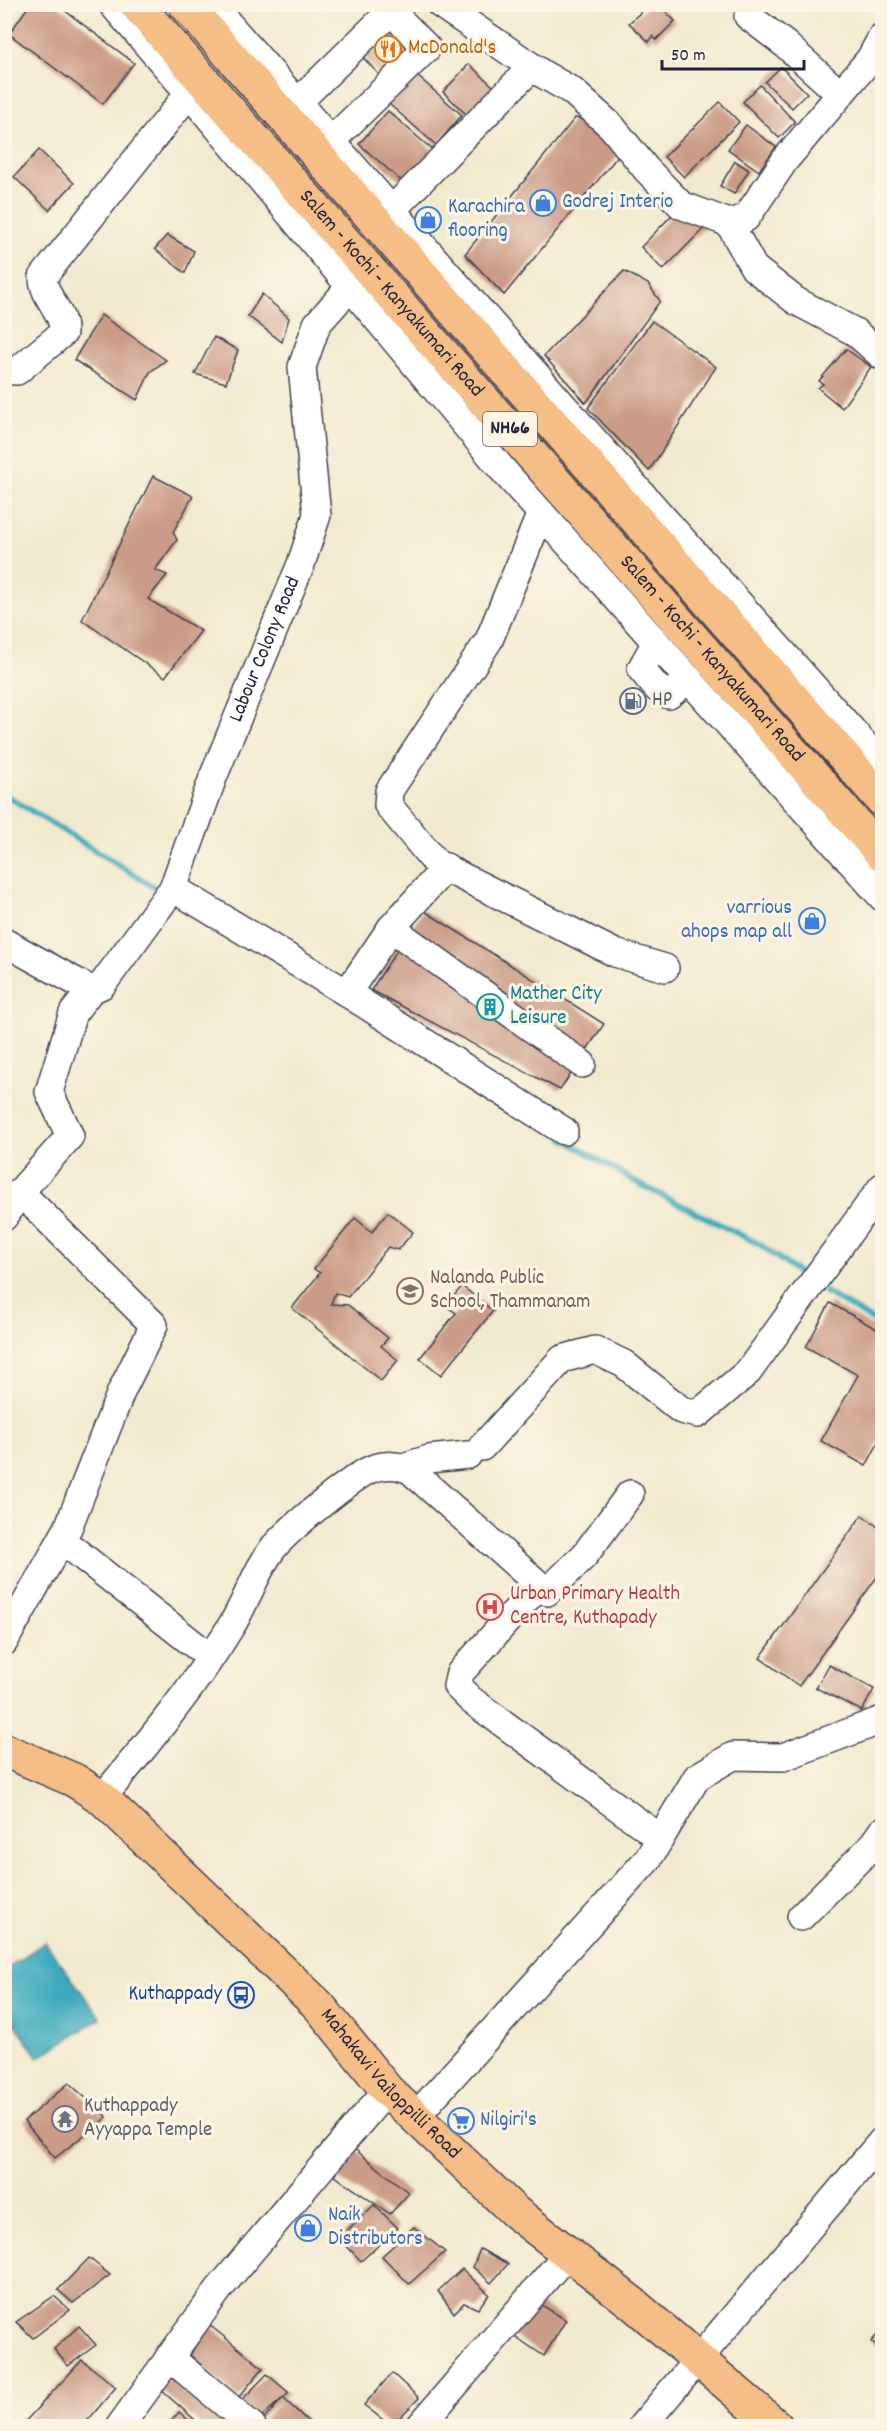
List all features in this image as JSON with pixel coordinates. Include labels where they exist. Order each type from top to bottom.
[{"type":"main road","name":"Salem - Kochi - Kanyakumari Road","points":[[136,4],[470,384],[686,661],[882,854]]},
{"type":"main road","name":"Salem - Kochi - Kanyakumari Road","points":[[185,4],[497,359],[878,777]]},
{"type":"main road","points":[[470,384],[497,359]]},
{"type":"main road","name":"Mahakavi Vailoppilli Road","points":[[4,1750],[75,1780],[102,1798],[319,2006],[387,2090],[515,2212],[632,2303],[776,2427]]},
{"type":"street","points":[[112,4],[541,513],[656,642],[641,669],[657,688],[669,695],[686,661],[882,897]]},
{"type":"street","points":[[211,4],[393,210],[878,777]]},
{"type":"street","points":[[440,4],[532,67],[572,91],[612,127],[681,205],[729,223],[746,218],[785,160],[870,59],[882,37]]},
{"type":"street","points":[[298,102],[391,11],[427,48],[332,140]]},
{"type":"street","points":[[748,16],[786,45],[840,94]]},
{"type":"street","points":[[393,210],[532,67]]},
{"type":"street","points":[[4,370],[17,372],[63,333],[63,322],[43,286],[43,277],[189,93]]},
{"type":"street","points":[[729,223],[754,268],[796,301],[855,332],[882,356]]},
{"type":"street","name":"Labour Colony Road","points":[[91,990],[102,986],[173,888],[214,775],[271,643],[317,515],[302,367],[317,324],[351,286]]},
{"type":"street","points":[[541,513],[489,640],[388,791],[388,805],[437,864],[615,953],[665,968]]},
{"type":"street","points":[[347,993],[391,928],[446,867]]},
{"type":"street","points":[[173,888],[347,993],[564,1131]]},
{"type":"street","points":[[391,928],[582,1064]]},
{"type":"street","points":[[4,942],[91,990],[73,1013],[49,1092],[70,1136],[20,1192],[4,1216]]},
{"type":"street","points":[[403,1467],[429,1459],[475,1451],[562,1359],[595,1350],[624,1364],[681,1410],[698,1414],[748,1372],[882,1187]]},
{"type":"street","points":[[4,1642],[68,1528],[121,1392],[154,1325],[20,1192]]},
{"type":"street","points":[[102,1798],[166,1722],[234,1622],[261,1566],[285,1535],[350,1482],[373,1468],[394,1464],[410,1470],[547,1592],[584,1556],[630,1494]]},
{"type":"street","points":[[73,1549],[210,1657]]},
{"type":"street","points":[[538,1586],[460,1673],[457,1686],[471,1700],[660,1838]]},
{"type":"street","points":[[415,2117],[648,1859],[697,1777],[733,1756],[783,1757],[882,1720]]},
{"type":"street","points":[[801,1917],[872,1847],[882,1831]]},
{"type":"street","points":[[120,2427],[219,2289],[387,2090]]},
{"type":"street","points":[[642,2427],[697,2358],[882,2141]]},
{"type":"street","points":[[420,2427],[567,2254]]},
{"type":"street","points":[[170,2357],[252,2427]]},
{"type":"water","points":[[45,1942],[101,2018],[38,2058],[5,2008],[5,1970]]},
{"type":"building","points":[[30,4],[56,4],[134,63],[103,104],[9,34]]},
{"type":"building","points":[[650,4],[658,4],[675,21],[656,40],[653,36],[649,42],[629,23]]},
{"type":"building","name":"McDonald's","points":[[392,19],[419,47],[384,80],[357,51]]},
{"type":"building","points":[[469,64],[495,88],[468,116],[443,92]]},
{"type":"building","points":[[781,67],[807,93],[792,108],[765,82]]},
{"type":"building","points":[[415,74],[462,115],[436,145],[389,104]]},
{"type":"building","points":[[760,85],[795,122],[779,138],[743,102]]},
{"type":"building","points":[[720,102],[739,122],[684,177],[664,157]]},
{"type":"building","points":[[388,111],[435,152],[406,185],[359,144]]},
{"type":"building","name":"Godrej Interio","points":[[575,118],[598,121],[621,152],[504,295],[465,254]]},
{"type":"building","points":[[746,125],[776,147],[759,171],[728,149]]},
{"type":"building","points":[[39,150],[74,183],[49,210],[14,177]]},
{"type":"building","points":[[735,161],[749,170],[734,194],[720,186]]},
{"type":"building","points":[[674,213],[706,226],[663,270],[641,247]]},
{"type":"building","points":[[167,235],[194,251],[185,273],[155,249]]},
{"type":"building","points":[[624,271],[648,284],[660,301],[586,403],[544,356]]},
{"type":"building","points":[[262,294],[289,318],[282,342],[248,316]]},
{"type":"building","points":[[101,315],[166,360],[150,372],[137,400],[74,360]]},
{"type":"building","points":[[652,321],[716,367],[649,471],[588,408]]},
{"type":"building","points":[[214,337],[238,350],[226,383],[195,374]]},
{"type":"building","points":[[846,349],[871,367],[842,408],[818,388],[823,384],[819,381]]},
{"type":"building","points":[[153,476],[193,496],[173,532],[177,540],[155,570],[167,575],[148,599],[201,631],[165,677],[82,620]]},
{"type":"building","name":"Mather City Leisure","points":[[423,910],[604,1024],[560,1090],[371,990]]},
{"type":"building","name":"Nalanda Public School, Thammanam","points":[[388,1212],[413,1232],[398,1250],[388,1247],[348,1297],[335,1293],[331,1304],[348,1305],[388,1338],[381,1346],[398,1360],[381,1381],[292,1308],[320,1273],[314,1269],[355,1218],[372,1232]]},
{"type":"building","name":"Nalanda Public School, Thammanam","points":[[462,1286],[493,1311],[441,1375],[420,1358],[456,1313],[446,1306]]},
{"type":"building","points":[[830,1303],[882,1332],[882,1436],[866,1466],[821,1441],[858,1375],[806,1347]]},
{"type":"building","points":[[862,1515],[882,1530],[882,1570],[799,1686],[760,1658]]},
{"type":"building","points":[[829,1665],[874,1689],[862,1711],[816,1688]]},
{"type":"building","name":"Kuthappady Ayyappa Temple","points":[[69,2083],[107,2117],[55,2158],[24,2121]]},
{"type":"building","points":[[352,2147],[409,2193],[390,2214],[335,2176]]},
{"type":"building","points":[[374,2205],[398,2228],[361,2261],[339,2238]]},
{"type":"building","points":[[414,2227],[445,2252],[409,2284],[382,2256]]},
{"type":"building","points":[[480,2249],[508,2264],[491,2283],[473,2267]]},
{"type":"building","points":[[89,2258],[110,2275],[73,2303],[58,2290]]},
{"type":"building","points":[[462,2269],[489,2294],[478,2309],[464,2303],[454,2313],[438,2291]]},
{"type":"building","points":[[54,2296],[70,2310],[33,2338],[16,2322]]},
{"type":"building","points":[[537,2302],[566,2320],[544,2356],[510,2333]]},
{"type":"building","points":[[208,2324],[263,2368],[238,2398],[190,2355]]},
{"type":"building","points":[[79,2326],[96,2345],[68,2366],[54,2349]]},
{"type":"building","points":[[882,2329],[882,2351],[871,2342]]},
{"type":"building","points":[[82,2360],[116,2387],[83,2426],[21,2426]]},
{"type":"building","points":[[392,2373],[419,2398],[391,2426],[364,2405]]},
{"type":"building","points":[[267,2374],[289,2393],[259,2419],[239,2403]]},
{"type":"building","points":[[176,2375],[238,2426],[202,2426],[160,2389]]},
{"type":"building","points":[[283,2398],[313,2426],[259,2425]]},
{"type":"building","points":[[179,2412],[195,2426],[167,2426]]},
{"type":"waterway","points":[[4,794],[154,887]]},
{"type":"waterway","points":[[564,1139],[639,1184],[759,1244],[800,1274]]},
{"type":"waterway","points":[[825,1292],[882,1326]]},
{"type":"place","name":"McDonald's","points":[[388,49]]},
{"type":"place","name":"Godrej Interio","points":[[543,203]]},
{"type":"place","name":"Karachira flooring","points":[[428,220]]},
{"type":"place","name":"HP","points":[[633,701]]},
{"type":"place","name":"varrious ahops map all","points":[[812,921]]},
{"type":"place","name":"Mather City Leisure","points":[[490,1007]]},
{"type":"place","name":"Nalanda Public School, Thammanam","points":[[410,1291]]},
{"type":"place","name":"Urban Primary Health Centre, Kuthapady","points":[[490,1607]]},
{"type":"place","name":"Kuthappady","points":[[241,1995]]},
{"type":"place","name":"Kuthappady Ayyappa Temple","points":[[65,2119]]},
{"type":"place","name":"Nilgiri's","points":[[461,2121]]},
{"type":"place","name":"Naik Distributors","points":[[308,2228]]}]
